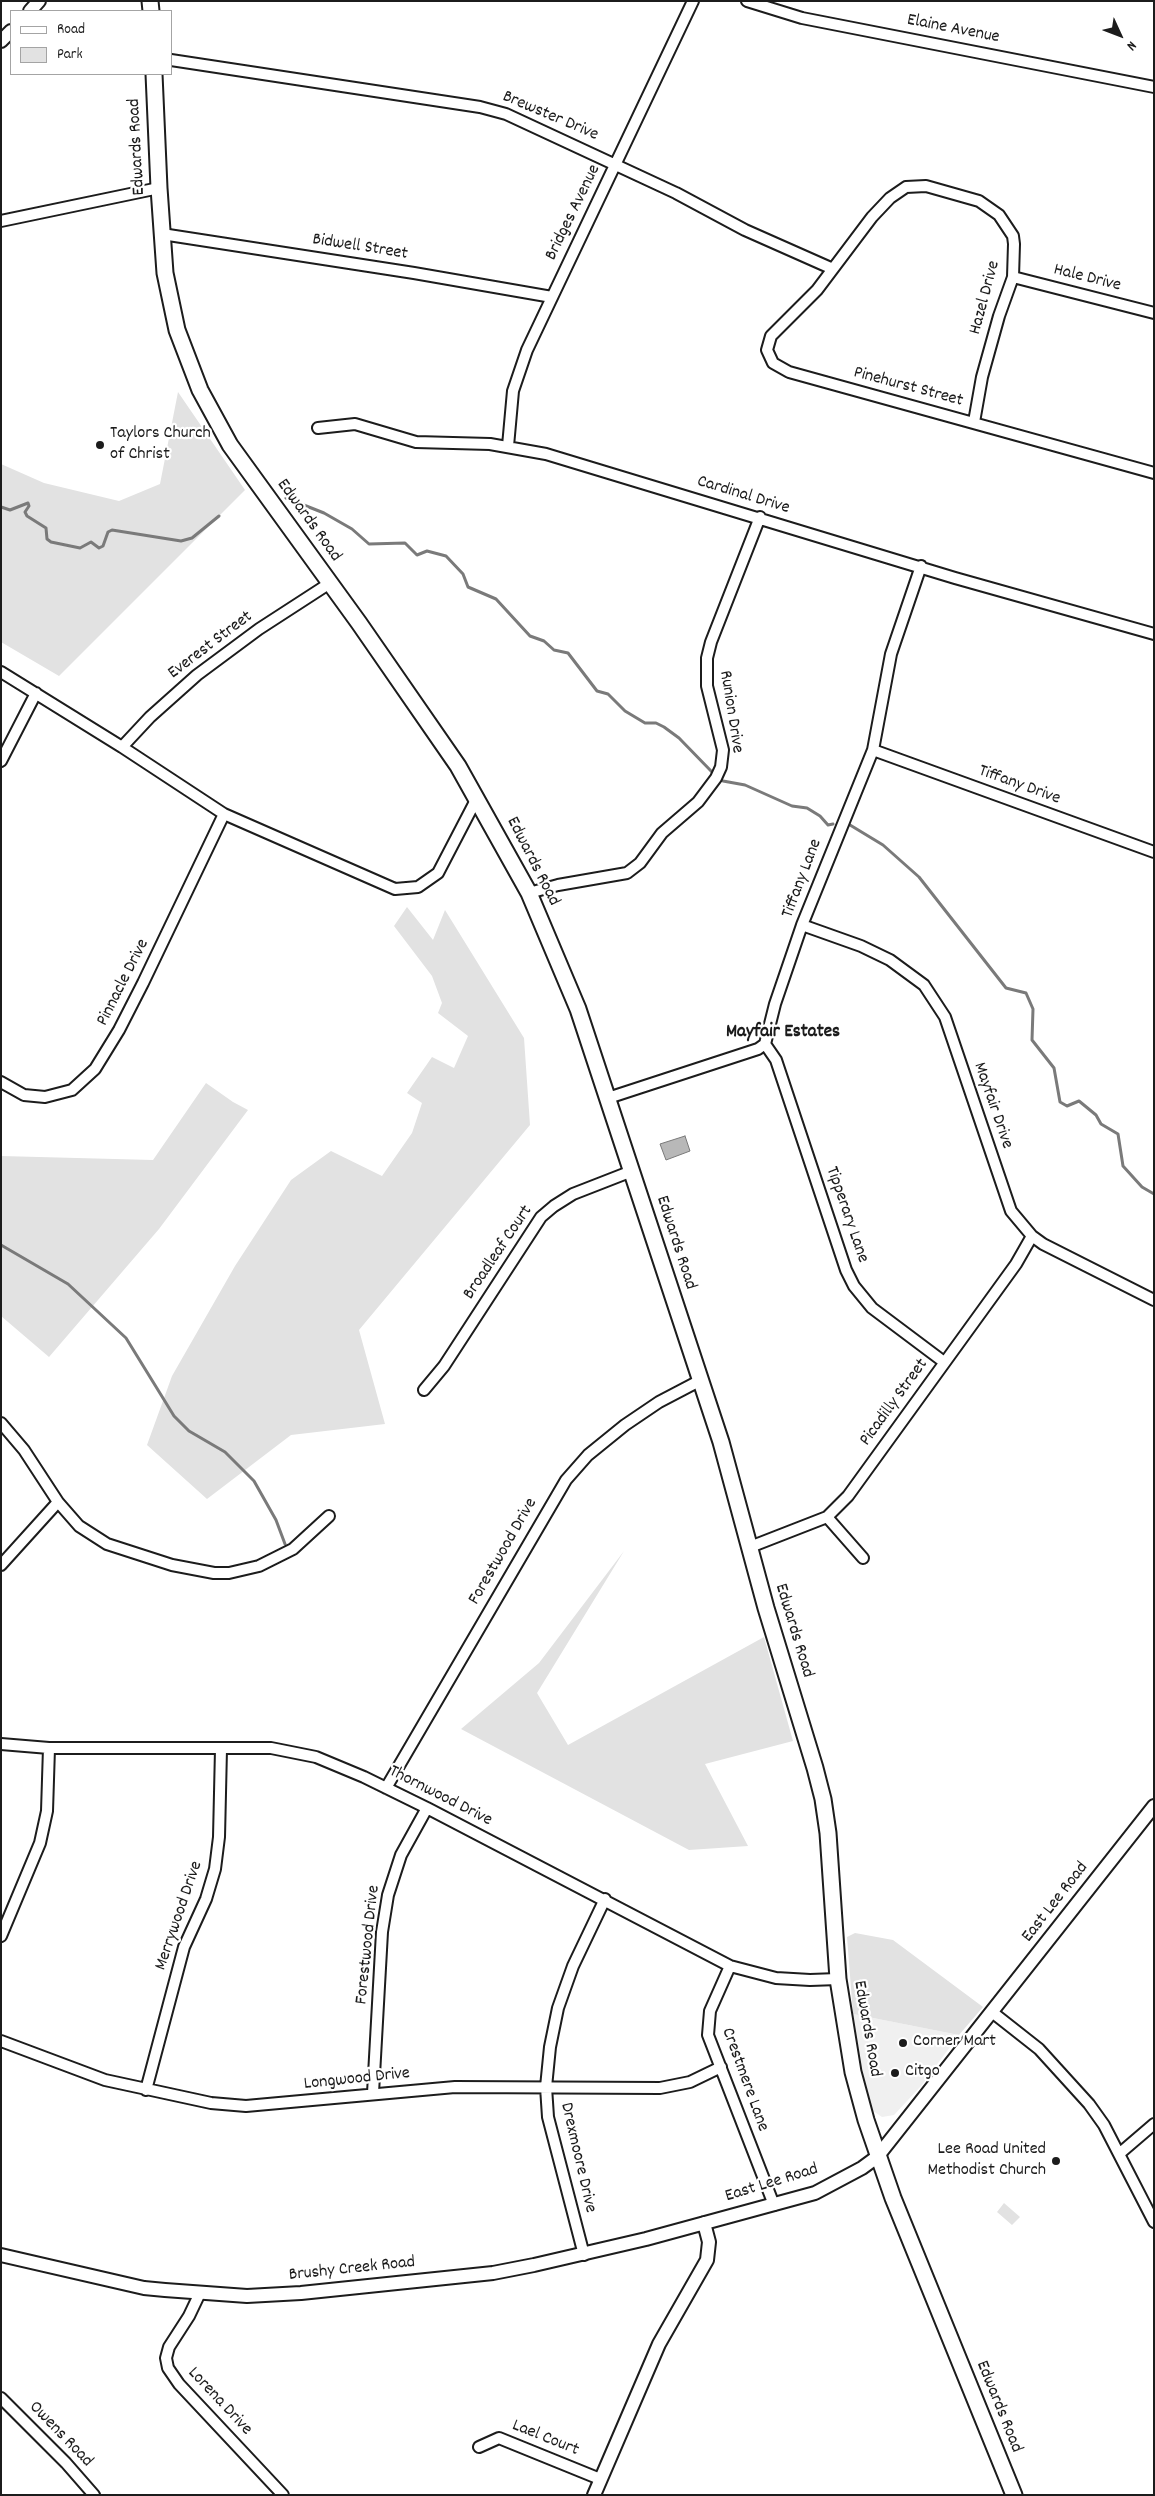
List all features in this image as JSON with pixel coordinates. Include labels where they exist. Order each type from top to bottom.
[{"type":"main road","name":"Edwards Road","points":[[154,75],[158,188],[171,308],[185,356],[200,390],[230,445],[423,714],[477,798],[529,894],[578,1009],[722,1442],[750,1547],[823,1799],[828,1833],[838,1979],[853,2072],[877,2157],[1014,2495]]},
{"type":"street","name":"Bridges Avenue","points":[[508,446],[511,403],[516,379],[526,350],[693,1]]},
{"type":"street","name":"Elaine Avenue","points":[[747,1],[802,18],[1154,87]]},
{"type":"street","points":[[1,41],[10,32]]},
{"type":"street","name":"Brewster Drive","points":[[172,60],[480,107],[527,122],[616,164],[745,230],[833,268]]},
{"type":"street","name":"Hazel Drive","points":[[833,268],[890,198],[906,187],[921,186],[979,201],[999,215],[1010,230],[1014,244],[1013,277],[999,316],[982,377],[974,422]]},
{"type":"street","points":[[1,221],[158,188]]},
{"type":"street","name":"Bidwell Street","points":[[162,234],[414,273],[552,297]]},
{"type":"street","name":"Pinehurst Street","points":[[833,268],[817,290],[771,336],[767,350],[773,363],[789,372],[1154,473]]},
{"type":"street","name":"Hale Drive","points":[[1013,277],[1154,313]]},
{"type":"street","name":"Cardinal Drive","points":[[318,428],[355,424],[416,442],[508,446],[546,454],[1154,634]]},
{"type":"street","name":"Runion Drive","points":[[529,894],[558,885],[613,878],[627,873],[640,863],[662,833],[698,802],[716,778],[722,767],[723,750],[707,686],[707,658],[711,642],[760,518]]},
{"type":"street","name":"Tiffany Lane","points":[[765,1044],[775,1004],[802,925],[873,750],[891,654],[921,566]]},
{"type":"street","name":"Everest Street","points":[[122,747],[150,717],[197,675],[259,629],[330,582]]},
{"type":"street","points":[[1,672],[36,692],[224,814],[388,887],[409,890],[423,885],[438,874],[477,798]]},
{"type":"street","points":[[1,761],[36,692]]},
{"type":"street","name":"Tiffany Drive","points":[[873,750],[1154,852]]},
{"type":"street","name":"Pinnacle Drive","points":[[1,1082],[24,1094],[44,1098],[72,1090],[95,1069],[119,1030],[143,983],[224,814]]},
{"type":"street","name":"Mayfair Drive","points":[[802,925],[861,946],[890,960],[915,976],[934,997],[945,1017],[1011,1211],[1032,1236],[1043,1244],[1154,1300]]},
{"type":"street","points":[[608,1098],[758,1049],[765,1044]]},
{"type":"street","name":"Tipperary Lane","points":[[765,1044],[776,1060],[846,1270],[854,1286],[872,1308],[944,1362]]},
{"type":"street","name":"Broadleaf Court","points":[[424,1390],[444,1366],[541,1217],[573,1194],[632,1171]]},
{"type":"street","name":"Picadilly Street","points":[[750,1547],[827,1517],[848,1496],[1016,1264],[1032,1236]]},
{"type":"street","name":"Forestwood Drive","points":[[386,1788],[566,1480],[588,1455],[625,1425],[659,1402],[701,1380]]},
{"type":"street","points":[[1,1423],[24,1450],[58,1502],[79,1526],[107,1544],[172,1565],[214,1573],[243,1570],[274,1560],[293,1549],[329,1516]]},
{"type":"street","points":[[1,1565],[58,1502]]},
{"type":"street","points":[[827,1517],[863,1558]]},
{"type":"street","name":"Thornwood Drive","points":[[1,1744],[49,1748],[271,1748],[296,1751],[334,1763],[427,1808],[605,1899],[730,1966],[776,1978],[838,1979]]},
{"type":"street","points":[[1,1936],[40,1843],[47,1812],[49,1748]]},
{"type":"street","name":"Merrywood Drive","points":[[146,2090],[184,1947],[206,1899],[215,1870],[219,1837],[221,1749]]},
{"type":"street","name":"East Lee Road","points":[[704,2223],[816,2193],[862,2168],[877,2157],[1154,1806]]},
{"type":"street","name":"Forestwood Drive","points":[[373,2093],[382,1932],[388,1895],[400,1855],[427,1808]]},
{"type":"street","name":"Drexmoore Drive","points":[[584,2255],[548,2117],[546,2087],[551,2039],[558,2008],[573,1966],[605,1899]]},
{"type":"street","name":"Crestmere Lane","points":[[730,1966],[707,2020],[711,2045],[721,2066],[774,2205]]},
{"type":"street","points":[[992,2012],[1039,2049],[1061,2071],[1094,2111],[1119,2154],[1154,2222]]},
{"type":"street","name":"Longwood Drive","points":[[1,2041],[79,2072],[146,2090],[211,2103],[246,2106],[281,2105],[373,2093],[455,2087],[660,2088],[690,2082],[721,2066]]},
{"type":"street","points":[[1119,2154],[1154,2124]]},
{"type":"street","points":[[594,2495],[659,2344],[707,2260],[709,2242],[704,2223]]},
{"type":"street","name":"Brushy Creek Road","points":[[1,2255],[144,2288],[199,2294],[247,2296],[301,2293],[493,2273],[584,2255],[704,2223]]},
{"type":"street","name":"Lorena Drive","points":[[199,2294],[189,2316],[169,2347],[166,2358],[168,2368],[179,2384],[283,2495]]},
{"type":"street","name":"Owens Road","points":[[1,2398],[66,2463],[94,2495]]},
{"type":"street","name":"Lael Court","points":[[479,2447],[499,2438],[600,2479]]},
{"type":"shaded area","points":[[685,1136],[690,1151],[666,1160],[660,1144]]},
{"type":"shaded area","points":[[853,2014],[959,2035],[921,2086],[894,2115],[882,2117],[873,2111],[865,2088],[854,2036]]},
{"type":"green space","points":[[178,392],[245,490],[59,676],[1,642],[1,464],[44,483],[119,501],[160,484]]},
{"type":"green space","points":[[407,907],[433,940],[445,910],[524,1038],[530,1125],[359,1330],[385,1424],[291,1435],[207,1499],[147,1445],[172,1376],[235,1266],[291,1180],[331,1151],[382,1176],[412,1133],[422,1103],[407,1093],[432,1057],[454,1068],[468,1036],[438,1013],[442,1003],[432,976],[394,926]]},
{"type":"green space","points":[[206,1083],[248,1110],[159,1229],[49,1357],[1,1316],[1,1156],[153,1160]]},
{"type":"green space","points":[[624,1551],[537,1693],[568,1745],[764,1637],[793,1741],[705,1764],[748,1846],[689,1850],[461,1729],[539,1663]]},
{"type":"green space","points":[[855,1933],[893,1940],[983,2007],[959,2035],[853,2014],[847,1937]]},
{"type":"green space","points":[[1004,2203],[1020,2217],[1012,2225],[997,2212]]},
{"type":"waterway","points":[[286,498],[324,513],[352,529],[369,544],[405,543],[417,555],[427,551],[446,556],[463,574],[468,587],[496,599],[530,636],[544,641],[554,650],[568,653],[597,691],[608,694],[625,711],[645,723],[656,723],[664,727],[679,738],[712,772]]},
{"type":"waterway","points":[[1,507],[10,510],[28,503],[29,506],[25,512],[27,516],[46,528],[47,539],[51,542],[80,548],[91,542],[99,548],[103,546],[108,532],[112,530],[181,541],[192,538],[219,516]]},
{"type":"waterway","points":[[723,781],[745,785],[792,806],[807,808],[820,816],[828,825],[833,824]]},
{"type":"waterway","points":[[850,825],[883,845],[919,877],[1006,988],[1026,993],[1033,1009],[1032,1040],[1054,1068],[1060,1102],[1067,1106],[1079,1101],[1096,1115],[1101,1124],[1118,1134],[1123,1166],[1142,1187],[1154,1194]]},
{"type":"waterway","points":[[1,1245],[68,1284],[126,1338],[174,1416],[189,1431],[225,1452],[254,1481],[276,1520],[285,1544]]},
{"type":"place","name":"Taylors Church of Christ","points":[[100,445]]},
{"type":"place","name":"Corner Mart","points":[[903,2043]]},
{"type":"place","name":"Citgo","points":[[895,2073]]},
{"type":"place","name":"Lee Road United Methodist Church","points":[[1056,2161]]},
{"type":"district","name":"Mayfair Estates","points":[[783,1033]]}]
